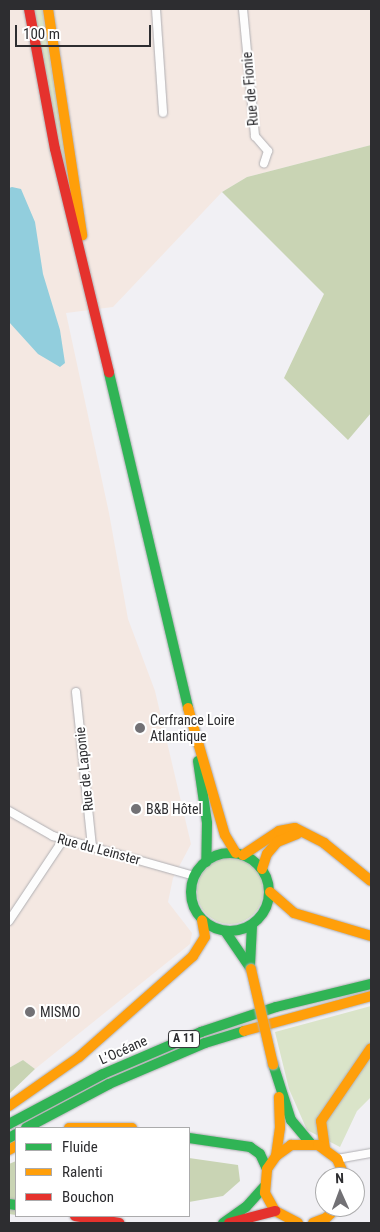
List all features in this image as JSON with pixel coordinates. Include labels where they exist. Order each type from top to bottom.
[{"type":"main road","points":[[29,9],[55,149],[196,740],[225,835],[240,854],[262,869],[270,892],[294,913],[371,936]]},
{"type":"main road","points":[[48,9],[87,280]]},
{"type":"main road","points":[[196,740],[207,823],[206,862]]},
{"type":"main road","points":[[9,1106],[79,1057],[193,956],[205,937],[202,920],[191,896],[194,876],[206,862],[222,854],[240,854],[285,829],[295,828],[310,835],[371,881]]},
{"type":"main road","points":[[262,869],[267,854],[282,838],[292,834],[310,835]]},
{"type":"main road","points":[[202,920],[225,931],[239,930],[252,925],[267,907],[270,892]]},
{"type":"main road","points":[[252,925],[250,968],[279,1089],[291,1120],[310,1143]]},
{"type":"main road","points":[[225,931],[250,968]]},
{"type":"main road","name":"L’Océane","points":[[9,1124],[103,1074],[201,1032],[276,1007],[371,984]]},
{"type":"main road","name":"L’Océane","points":[[28,1127],[109,1084],[205,1043],[286,1016],[371,996]]},
{"type":"main road","points":[[325,1149],[321,1121],[371,1048]]},
{"type":"main road","points":[[276,1156],[280,1128],[279,1089]]},
{"type":"main road","points":[[80,1127],[112,1127]]},
{"type":"main road","points":[[190,1138],[250,1147],[260,1154],[267,1169]]},
{"type":"main road","points":[[223,1223],[254,1200],[264,1187],[267,1169],[276,1156],[291,1145],[310,1143],[325,1149],[337,1158],[341,1167]]},
{"type":"main road","points":[[264,1187],[275,1212]]},
{"type":"main road","points":[[230,1223],[275,1212],[298,1223]]},
{"type":"main road","points":[[81,1217],[119,1223]]},
{"type":"main road","points":[[313,1223],[328,1217]]},
{"type":"street","points":[[156,9],[164,114]]},
{"type":"street","name":"Rue de Fionie","points":[[243,9],[255,136],[268,152],[264,163]]},
{"type":"street","name":"Rue de Laponie","points":[[76,692],[92,847]]},
{"type":"street","name":"Rue du Leinster","points":[[9,811],[40,832],[62,840],[194,876]]},
{"type":"street","points":[[9,921],[62,840]]},
{"type":"street","points":[[337,1158],[371,1153]]},
{"type":"shaded area","points":[[9,9],[371,9],[371,145],[247,177],[222,192],[113,307],[66,313],[109,513],[128,619],[155,691],[191,844],[173,878],[168,902],[192,933],[190,944],[35,1069],[23,1060],[9,1068]]},
{"type":"green space","points":[[32,9],[42,9],[69,184],[66,183]]},
{"type":"green space","points":[[371,145],[371,413],[348,440],[284,378],[324,294],[222,192],[247,177]]},
{"type":"green space","points":[[223,858],[237,858],[249,863],[258,872],[263,884],[261,904],[254,915],[237,924],[223,924],[211,919],[202,910],[197,898],[197,884],[202,872],[211,863]]},
{"type":"green space","points":[[371,1006],[371,1097],[357,1111],[340,1147],[307,1130],[289,1089],[275,1032]]},
{"type":"green space","points":[[23,1060],[35,1069],[9,1094],[9,1068]]},
{"type":"green space","points":[[190,1158],[238,1165],[240,1181],[223,1196],[190,1202]]},
{"type":"green space","points":[[15,1161],[15,1215],[9,1214],[9,1164]]},
{"type":"water","points":[[9,188],[21,189],[35,222],[43,274],[60,330],[65,363],[60,367],[38,354],[9,322]]},
{"type":"traffic: fast","points":[[109,373],[188,708]]},
{"type":"traffic: fast","points":[[198,761],[207,823],[206,862]]},
{"type":"traffic: fast","points":[[222,853],[238,853],[252,859],[263,870],[269,884],[269,892],[269,900],[263,914],[252,925],[238,931],[222,931],[208,925],[197,914],[191,900],[191,884],[197,870],[208,859],[222,853]]},
{"type":"traffic: fast","points":[[250,965],[252,925]]},
{"type":"traffic: fast","points":[[225,931],[251,969]]},
{"type":"traffic: fast","points":[[9,1124],[103,1074],[201,1032],[276,1007],[371,984]]},
{"type":"traffic: fast","points":[[28,1127],[109,1084],[205,1043],[244,1031]]},
{"type":"traffic: fast","points":[[273,1064],[291,1120],[310,1143]]},
{"type":"traffic: fast","points":[[9,1138],[15,1135]]},
{"type":"traffic: fast","points":[[190,1138],[250,1147],[260,1154],[267,1169]]},
{"type":"traffic: fast","points":[[223,1223],[246,1207],[264,1187]]},
{"type":"traffic: fast","points":[[9,1204],[15,1205]]},
{"type":"traffic: slow","points":[[48,9],[82,235]]},
{"type":"traffic: slow","points":[[188,708],[225,835],[236,853]]},
{"type":"traffic: slow","points":[[243,855],[279,831],[295,828],[324,843],[371,881]]},
{"type":"traffic: slow","points":[[262,869],[267,854],[277,842],[297,834]]},
{"type":"traffic: slow","points":[[270,892],[294,913],[371,936]]},
{"type":"traffic: slow","points":[[9,1106],[79,1057],[193,956],[205,937],[202,920]]},
{"type":"traffic: slow","points":[[251,969],[273,1064]]},
{"type":"traffic: slow","points":[[244,1031],[371,996]]},
{"type":"traffic: slow","points":[[325,1149],[321,1121],[371,1048]]},
{"type":"traffic: slow","points":[[276,1156],[280,1128],[279,1097]]},
{"type":"traffic: slow","points":[[298,1223],[275,1211],[265,1193],[267,1169],[276,1156],[291,1145],[318,1145],[337,1159],[341,1167]]},
{"type":"traffic: slow","points":[[9,1150],[15,1147]]},
{"type":"traffic: slow","points":[[313,1223],[327,1217]]},
{"type":"traffic: jam","points":[[29,9],[55,149],[109,373]]},
{"type":"traffic: jam","points":[[229,1223],[275,1211]]},
{"type":"traffic: jam","points":[[81,1217],[119,1223]]},
{"type":"place","name":"Cerfrance Loire Atlantique","points":[[140,728]]},
{"type":"place","name":"B&B Hôtel","points":[[136,809]]},
{"type":"place","name":"MISMO","points":[[30,1012]]}]
